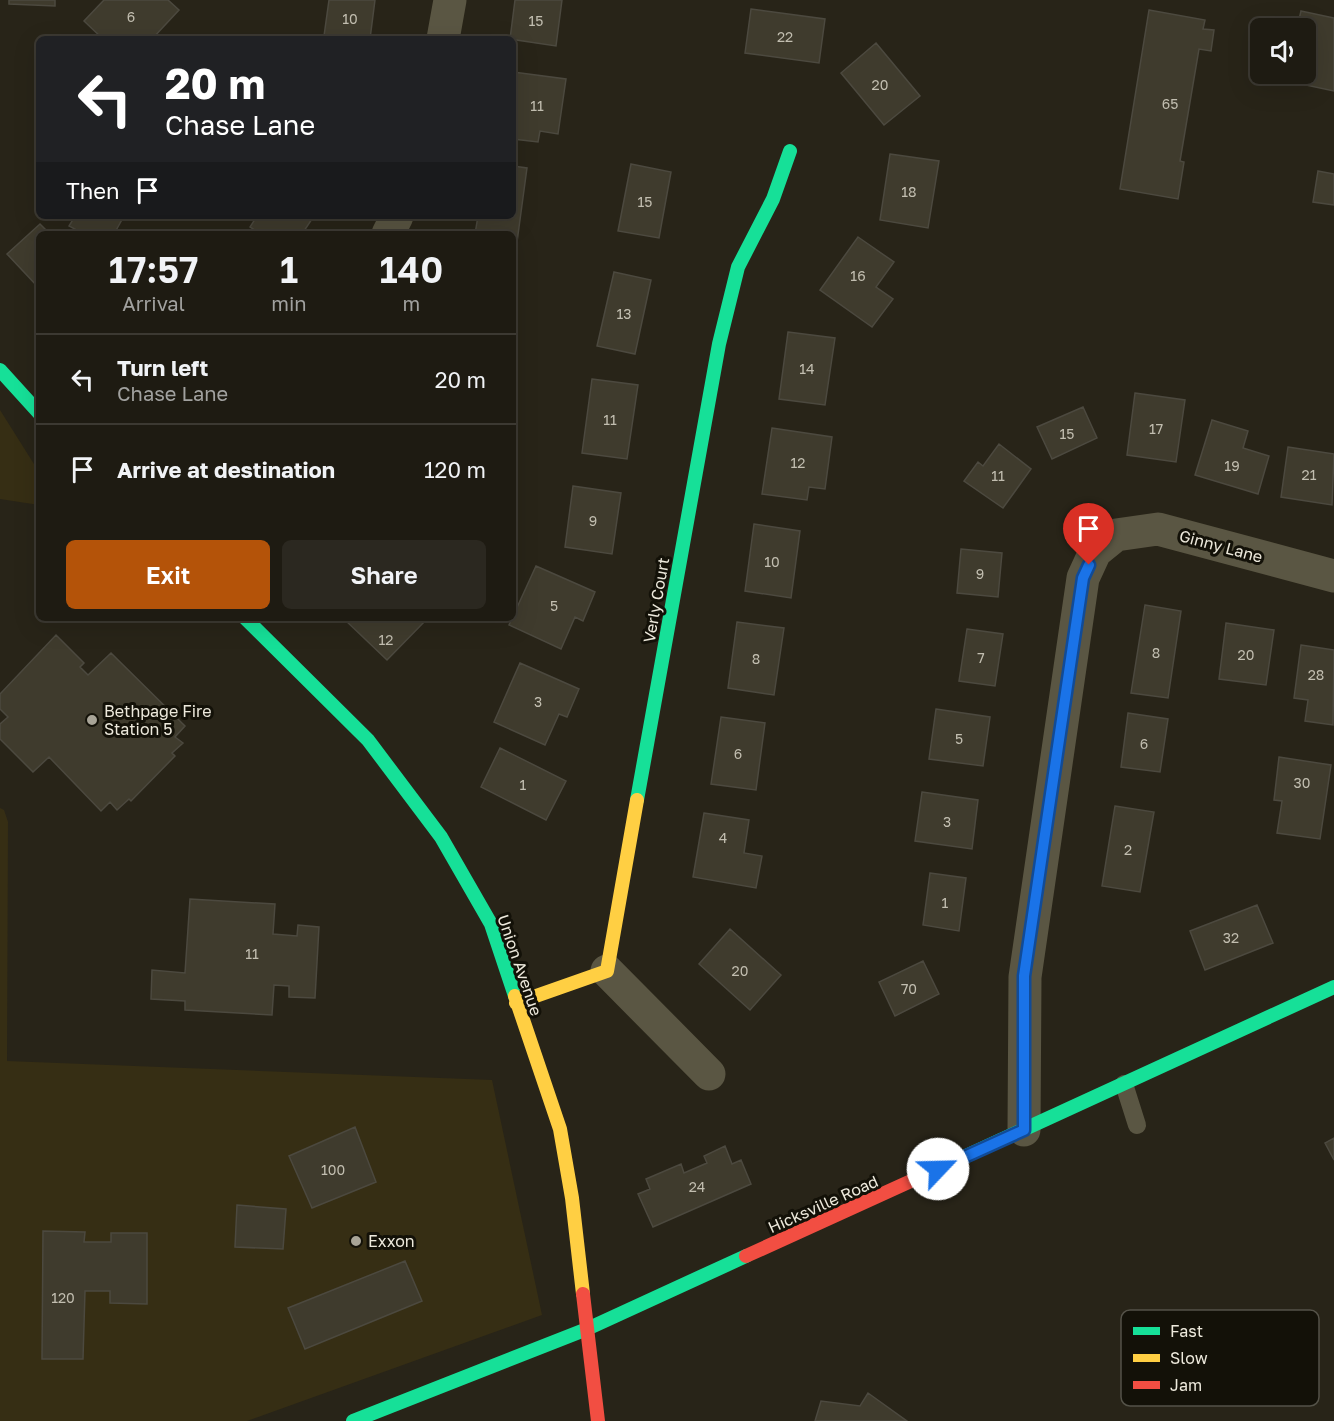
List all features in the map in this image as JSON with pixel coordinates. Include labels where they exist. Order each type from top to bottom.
[{"type":"street","points":[[444,36],[450,0]]},
{"type":"street","name":"Verly Court","points":[[607,971],[719,344],[738,267],[773,199],[790,151]]},
{"type":"street","points":[[0,370],[36,410]]},
{"type":"street","name":"Ginny Lane","points":[[1024,1130],[1024,976],[1083,578],[1095,552],[1116,535],[1158,529],[1334,576]]},
{"type":"street","name":"Union Avenue","points":[[249,621],[368,740],[441,837],[491,924],[560,1129],[572,1198],[598,1421]]},
{"type":"street","points":[[516,1003],[607,971],[709,1074]]},
{"type":"street","name":"Hicksville Road","points":[[353,1421],[587,1329],[1334,987]]},
{"type":"lane","points":[[1124,1084],[1137,1125]]},
{"type":"shaded area","points":[[0,410],[36,467],[36,505],[0,499]]},
{"type":"shaded area","points":[[0,808],[4,810],[8,822],[7,1061],[492,1080],[542,1315],[247,1421],[0,1421]]},
{"type":"building","points":[[9,0],[55,0],[55,6],[9,4]]},
{"type":"building","points":[[104,0],[168,0],[179,10],[155,36],[100,36],[84,21]]},
{"type":"building","points":[[329,0],[375,0],[370,36],[324,36]]},
{"type":"building","points":[[515,0],[562,0],[556,46],[516,40],[516,36],[510,36]]},
{"type":"building","points":[[751,9],[825,19],[819,63],[745,53]]},
{"type":"building","points":[[1149,10],[1205,20],[1203,29],[1214,30],[1211,51],[1199,49],[1180,161],[1184,162],[1178,199],[1120,189]]},
{"type":"building","points":[[1301,11],[1334,18],[1334,91],[1301,84],[1316,84],[1316,18],[1299,18]]},
{"type":"building","points":[[876,43],[920,96],[884,125],[841,73]]},
{"type":"building","points":[[516,72],[566,79],[558,134],[540,131],[538,142],[516,139]]},
{"type":"building","points":[[890,154],[939,161],[928,228],[880,220]]},
{"type":"building","points":[[631,164],[671,172],[659,238],[618,231]]},
{"type":"building","points":[[516,166],[527,168],[517,242],[516,231],[476,231],[478,219],[516,219]]},
{"type":"building","points":[[1318,171],[1334,174],[1334,205],[1313,202]]},
{"type":"building","points":[[73,219],[122,219],[116,231],[78,231],[69,226]]},
{"type":"building","points":[[255,219],[312,219],[304,231],[256,231],[250,227]]},
{"type":"building","points":[[40,224],[47,231],[36,231],[36,285],[7,254]]},
{"type":"building","points":[[858,237],[894,262],[876,287],[893,299],[872,327],[820,290]]},
{"type":"building","points":[[614,272],[651,280],[635,354],[597,346]]},
{"type":"building","points":[[788,332],[835,338],[825,405],[779,399]]},
{"type":"building","points":[[592,379],[638,385],[627,459],[582,453]]},
{"type":"building","points":[[1135,393],[1185,400],[1176,462],[1127,455]]},
{"type":"building","points":[[1083,407],[1097,438],[1052,459],[1037,427]]},
{"type":"building","points":[[1212,420],[1248,431],[1243,448],[1269,456],[1258,494],[1195,475]]},
{"type":"building","points":[[772,428],[832,437],[825,489],[809,487],[807,500],[762,494]]},
{"type":"building","points":[[999,444],[1031,469],[1003,508],[964,481],[978,462],[983,466]]},
{"type":"building","points":[[1288,447],[1334,454],[1332,505],[1281,497]]},
{"type":"building","points":[[573,486],[621,493],[612,554],[565,547]]},
{"type":"building","points":[[754,524],[800,531],[791,598],[745,591]]},
{"type":"building","points":[[961,549],[1002,553],[998,597],[957,593]]},
{"type":"building","points":[[536,566],[595,592],[583,621],[575,617],[561,649],[509,625],[511,621],[516,621],[516,610]]},
{"type":"building","points":[[1145,605],[1181,611],[1168,698],[1131,693]]},
{"type":"building","points":[[346,621],[425,621],[387,660]]},
{"type":"building","points":[[737,622],[784,628],[774,695],[728,688]]},
{"type":"building","points":[[1226,623],[1274,630],[1266,685],[1219,679]]},
{"type":"building","points":[[967,629],[1003,634],[995,686],[959,681]]},
{"type":"building","name":"Bethpage Fire Station 5","points":[[56,635],[84,663],[80,667],[88,675],[111,653],[185,726],[175,737],[183,743],[172,753],[175,756],[131,801],[129,799],[117,810],[110,802],[101,811],[49,757],[33,772],[0,739],[0,724],[8,717],[0,709],[0,694]]},
{"type":"building","points":[[1301,645],[1334,650],[1333,725],[1305,721],[1308,700],[1294,698]]},
{"type":"building","points":[[520,663],[579,689],[567,717],[559,714],[545,745],[494,722]]},
{"type":"building","points":[[936,709],[990,717],[983,766],[929,759]]},
{"type":"building","points":[[1128,713],[1168,719],[1160,772],[1121,767]]},
{"type":"building","points":[[721,717],[765,723],[756,790],[711,784]]},
{"type":"building","points":[[500,748],[566,781],[546,820],[481,787]]},
{"type":"building","points":[[1279,757],[1331,765],[1320,839],[1277,833],[1282,801],[1274,800]]},
{"type":"building","points":[[922,792],[978,800],[972,849],[915,841]]},
{"type":"building","points":[[1115,806],[1154,812],[1140,892],[1102,886]]},
{"type":"building","points":[[704,813],[749,820],[744,853],[762,856],[756,888],[693,877]]},
{"type":"building","points":[[930,873],[966,878],[959,931],[923,925]]},
{"type":"building","points":[[190,899],[275,904],[273,934],[297,936],[298,925],[319,927],[315,998],[289,997],[289,986],[274,985],[272,1015],[185,1010],[185,1001],[151,999],[152,970],[185,973]]},
{"type":"building","points":[[1257,905],[1273,943],[1205,970],[1190,931]]},
{"type":"building","points":[[730,929],[781,975],[750,1010],[699,964]]},
{"type":"building","points":[[923,961],[939,994],[895,1016],[879,982]]},
{"type":"building","points":[[355,1127],[376,1182],[312,1208],[289,1156]]},
{"type":"building","points":[[1334,1138],[1334,1160],[1325,1143]]},
{"type":"building","points":[[725,1146],[732,1164],[741,1160],[751,1184],[653,1227],[638,1194],[650,1189],[646,1179],[681,1164],[684,1173],[707,1163],[704,1156]]},
{"type":"building","points":[[237,1205],[286,1209],[283,1249],[235,1247]]},
{"type":"building","points":[[43,1231],[85,1232],[84,1242],[111,1242],[111,1233],[147,1233],[147,1304],[110,1303],[110,1291],[85,1291],[83,1359],[42,1359]]},
{"type":"building","points":[[405,1261],[422,1301],[305,1349],[288,1308]]},
{"type":"building","points":[[868,1393],[907,1421],[815,1421],[821,1401],[860,1406]]},
{"type":"traffic: fast","points":[[637,800],[719,344],[738,267],[773,199],[790,151]]},
{"type":"traffic: fast","points":[[0,370],[36,410]]},
{"type":"traffic: fast","points":[[248,621],[368,740],[441,837],[491,924],[515,996]]},
{"type":"traffic: fast","points":[[944,1166],[1334,987]]},
{"type":"traffic: fast","points":[[353,1421],[587,1329],[746,1256]]},
{"type":"traffic: slow","points":[[516,1003],[607,971],[637,800]]},
{"type":"traffic: slow","points":[[515,996],[560,1129],[572,1198],[583,1294]]},
{"type":"traffic: jam","points":[[746,1256],[944,1166]]},
{"type":"traffic: jam","points":[[583,1294],[598,1421]]},
{"type":"place","name":"Bethpage Fire Station 5","points":[[92,720]]},
{"type":"place","name":"Exxon","points":[[356,1241]]},
{"type":"route","points":[[938,1169],[1024,1130],[1024,976],[1083,578],[1089,565]]}]
